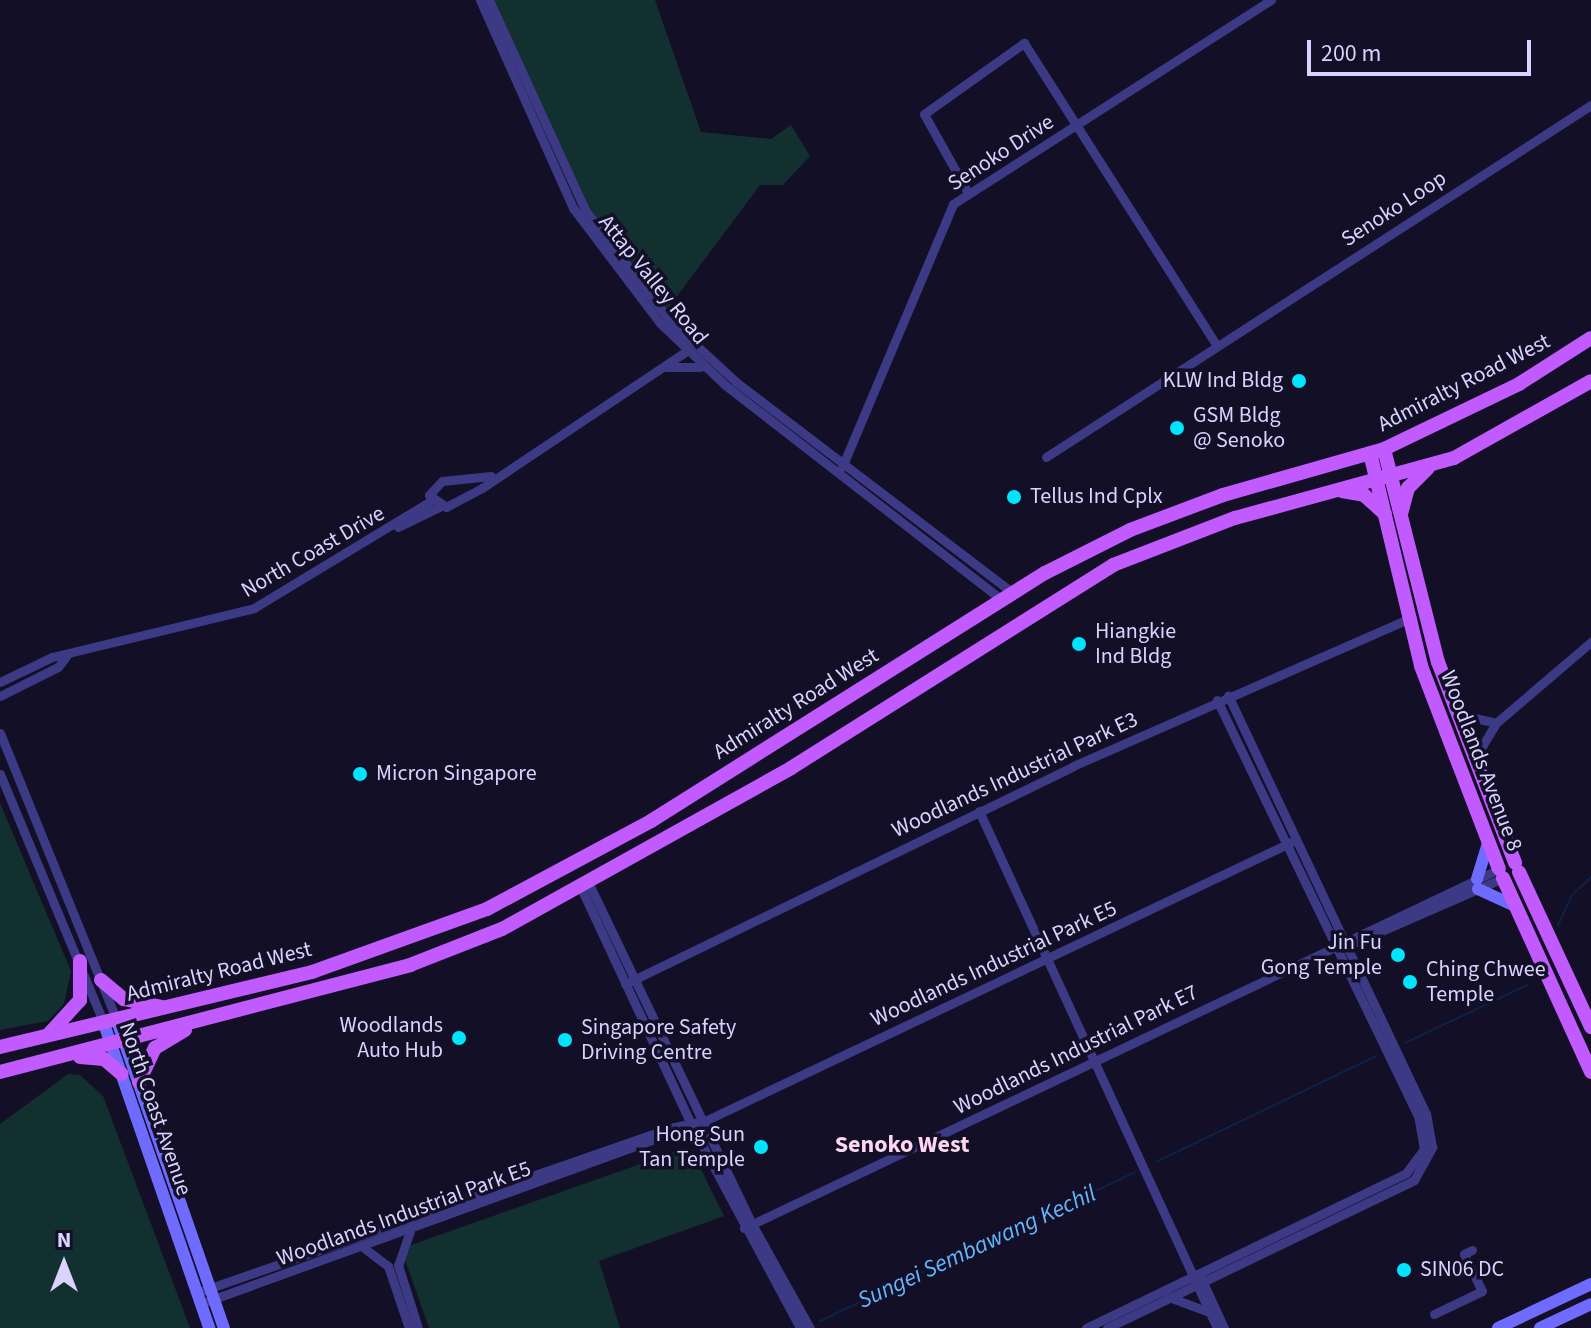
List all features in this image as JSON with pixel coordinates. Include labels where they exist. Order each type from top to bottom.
[{"type":"main road","name":"Admiralty Road West","points":[[0,1047],[169,1008],[400,945],[487,909],[655,819],[1008,596],[1130,530],[1377,451],[1519,384],[1591,338]]},
{"type":"main road","name":"Admiralty Road West","points":[[0,1072],[410,965],[502,929],[672,837],[716,808],[891,707],[1113,565],[1235,518],[1432,464],[1507,432],[1591,381]]},
{"type":"main road","name":"Woodlands Avenue 8","points":[[1377,451],[1393,514],[1408,618],[1488,843],[1591,1072]]},
{"type":"main road","points":[[1333,490],[1364,495],[1393,514],[1408,488],[1432,464]]},
{"type":"main road","name":"Woodlands Avenue 8","points":[[1393,514],[1473,765],[1591,1027]]},
{"type":"main road","points":[[701,791],[703,804],[716,808]]},
{"type":"main road","points":[[655,819],[671,822],[672,837]]},
{"type":"main road","points":[[1488,843],[1477,884],[1515,906]]},
{"type":"main road","points":[[45,1037],[80,1000],[80,961]]},
{"type":"main road","points":[[101,980],[124,999],[169,1008]]},
{"type":"main road","name":"North Coast Avenue","points":[[111,1022],[139,1082],[191,1223],[224,1328]]},
{"type":"main road","points":[[139,1082],[155,1048],[199,1022]]},
{"type":"main road","name":"North Coast Avenue","points":[[119,1042],[122,1074],[209,1328]]},
{"type":"main road","points":[[67,1056],[104,1059],[122,1074]]},
{"type":"main road","points":[[1498,1328],[1591,1284]]},
{"type":"main road","points":[[1540,1328],[1591,1304]]},
{"type":"street","name":"Attap Valley Road","points":[[480,0],[573,208],[704,368],[842,467]]},
{"type":"street","name":"Attap Valley Road","points":[[489,0],[585,210],[612,258]]},
{"type":"street","name":"Senoko Drive","points":[[842,467],[941,223],[967,191],[1271,0]]},
{"type":"street","points":[[967,191],[926,127],[924,114],[1024,43],[1216,344]]},
{"type":"street","name":"Senoko Loop","points":[[1046,457],[1216,344],[1591,105]]},
{"type":"street","name":"Attap Valley Road","points":[[690,348],[1008,596]]},
{"type":"street","name":"North Coast Drive","points":[[0,682],[67,655],[243,613],[435,504],[482,488],[491,476],[690,348]]},
{"type":"street","points":[[664,367],[704,368]]},
{"type":"street","name":"North Coast Drive","points":[[435,504],[430,488],[442,481],[491,476]]},
{"type":"street","name":"Woodlands Industrial Park E3","points":[[629,982],[979,811],[1217,700],[1408,618],[1427,613]]},
{"type":"street","points":[[1473,765],[1481,739],[1496,723],[1591,642]]},
{"type":"street","name":"North Coast Drive","points":[[0,696],[33,681],[67,655]]},
{"type":"street","points":[[27,669],[33,681]]},
{"type":"street","points":[[1228,695],[1292,842]]},
{"type":"street","points":[[1086,1328],[1414,1180],[1432,1147],[1426,1114],[1292,842],[1217,700]]},
{"type":"street","points":[[1455,713],[1496,723]]},
{"type":"street","name":"North Coast Avenue","points":[[0,733],[101,980],[111,1022]]},
{"type":"street","name":"North Coast Avenue","points":[[0,774],[80,961],[111,1022]]},
{"type":"street","points":[[979,811],[1152,1176],[1217,1328]]},
{"type":"street","name":"Woodlands Industrial Park E5","points":[[198,1299],[705,1122],[1292,842]]},
{"type":"street","name":"Woodlands Industrial Park E7","points":[[748,1226],[1097,1059],[1501,874]]},
{"type":"street","points":[[585,886],[686,1099],[705,1122],[712,1154]]},
{"type":"street","points":[[686,1099],[692,1126],[712,1154],[800,1328]]},
{"type":"street","name":"Woodlands Industrial Park E5","points":[[213,1293],[364,1248],[692,1126]]},
{"type":"street","points":[[748,1226],[810,1328]]},
{"type":"street","points":[[410,1231],[398,1265],[418,1328]]},
{"type":"street","points":[[364,1248],[388,1266],[409,1328]]},
{"type":"street","points":[[1434,1314],[1482,1291],[1464,1254],[1472,1250]]},
{"type":"street","points":[[1107,1328],[1169,1297],[1197,1279]]},
{"type":"street","points":[[1197,1279],[1224,1328]]},
{"type":"street","points":[[1169,1297],[1209,1312]]},
{"type":"green space","points":[[493,0],[655,0],[701,132],[771,139],[791,125],[810,156],[783,185],[760,185],[666,311],[583,201]]},
{"type":"green space","points":[[0,803],[71,971],[64,1004],[48,1021],[0,1030]]},
{"type":"green space","points":[[68,1074],[80,1075],[103,1096],[190,1328],[0,1328],[0,1124]]},
{"type":"green space","points":[[680,1150],[694,1155],[724,1216],[599,1261],[620,1328],[429,1328],[405,1260],[411,1245]]},
{"type":"waterway","name":"Sungei Sembawang Kechil","points":[[1558,925],[1572,895],[1591,877]]},
{"type":"waterway","name":"Sungei Sembawang Kechil","points":[[1405,1043],[1527,985]]},
{"type":"waterway","name":"Sungei Sembawang Kechil","points":[[1158,1161],[1376,1056]]},
{"type":"waterway","name":"Sungei Sembawang Kechil","points":[[820,1321],[1135,1172]]},
{"type":"place","name":"KLW Ind Bldg","points":[[1299,381]]},
{"type":"place","name":"GSM Bldg @ Senoko","points":[[1177,428]]},
{"type":"place","name":"Tellus Ind Cplx","points":[[1014,497]]},
{"type":"place","name":"Hiangkie Ind Bldg","points":[[1079,644]]},
{"type":"place","name":"Micron Singapore","points":[[360,774]]},
{"type":"place","name":"Jin Fu Gong Temple","points":[[1398,955]]},
{"type":"place","name":"Ching Chwee Temple","points":[[1410,982]]},
{"type":"place","name":"Woodlands Auto Hub","points":[[459,1038]]},
{"type":"place","name":"Singapore Safety Driving Centre","points":[[565,1040]]},
{"type":"place","name":"Hong Sun Tan Temple","points":[[761,1147]]},
{"type":"place","name":"SIN06 DC","points":[[1404,1270]]},
{"type":"district","name":"Senoko West","points":[[902,1145]]}]
